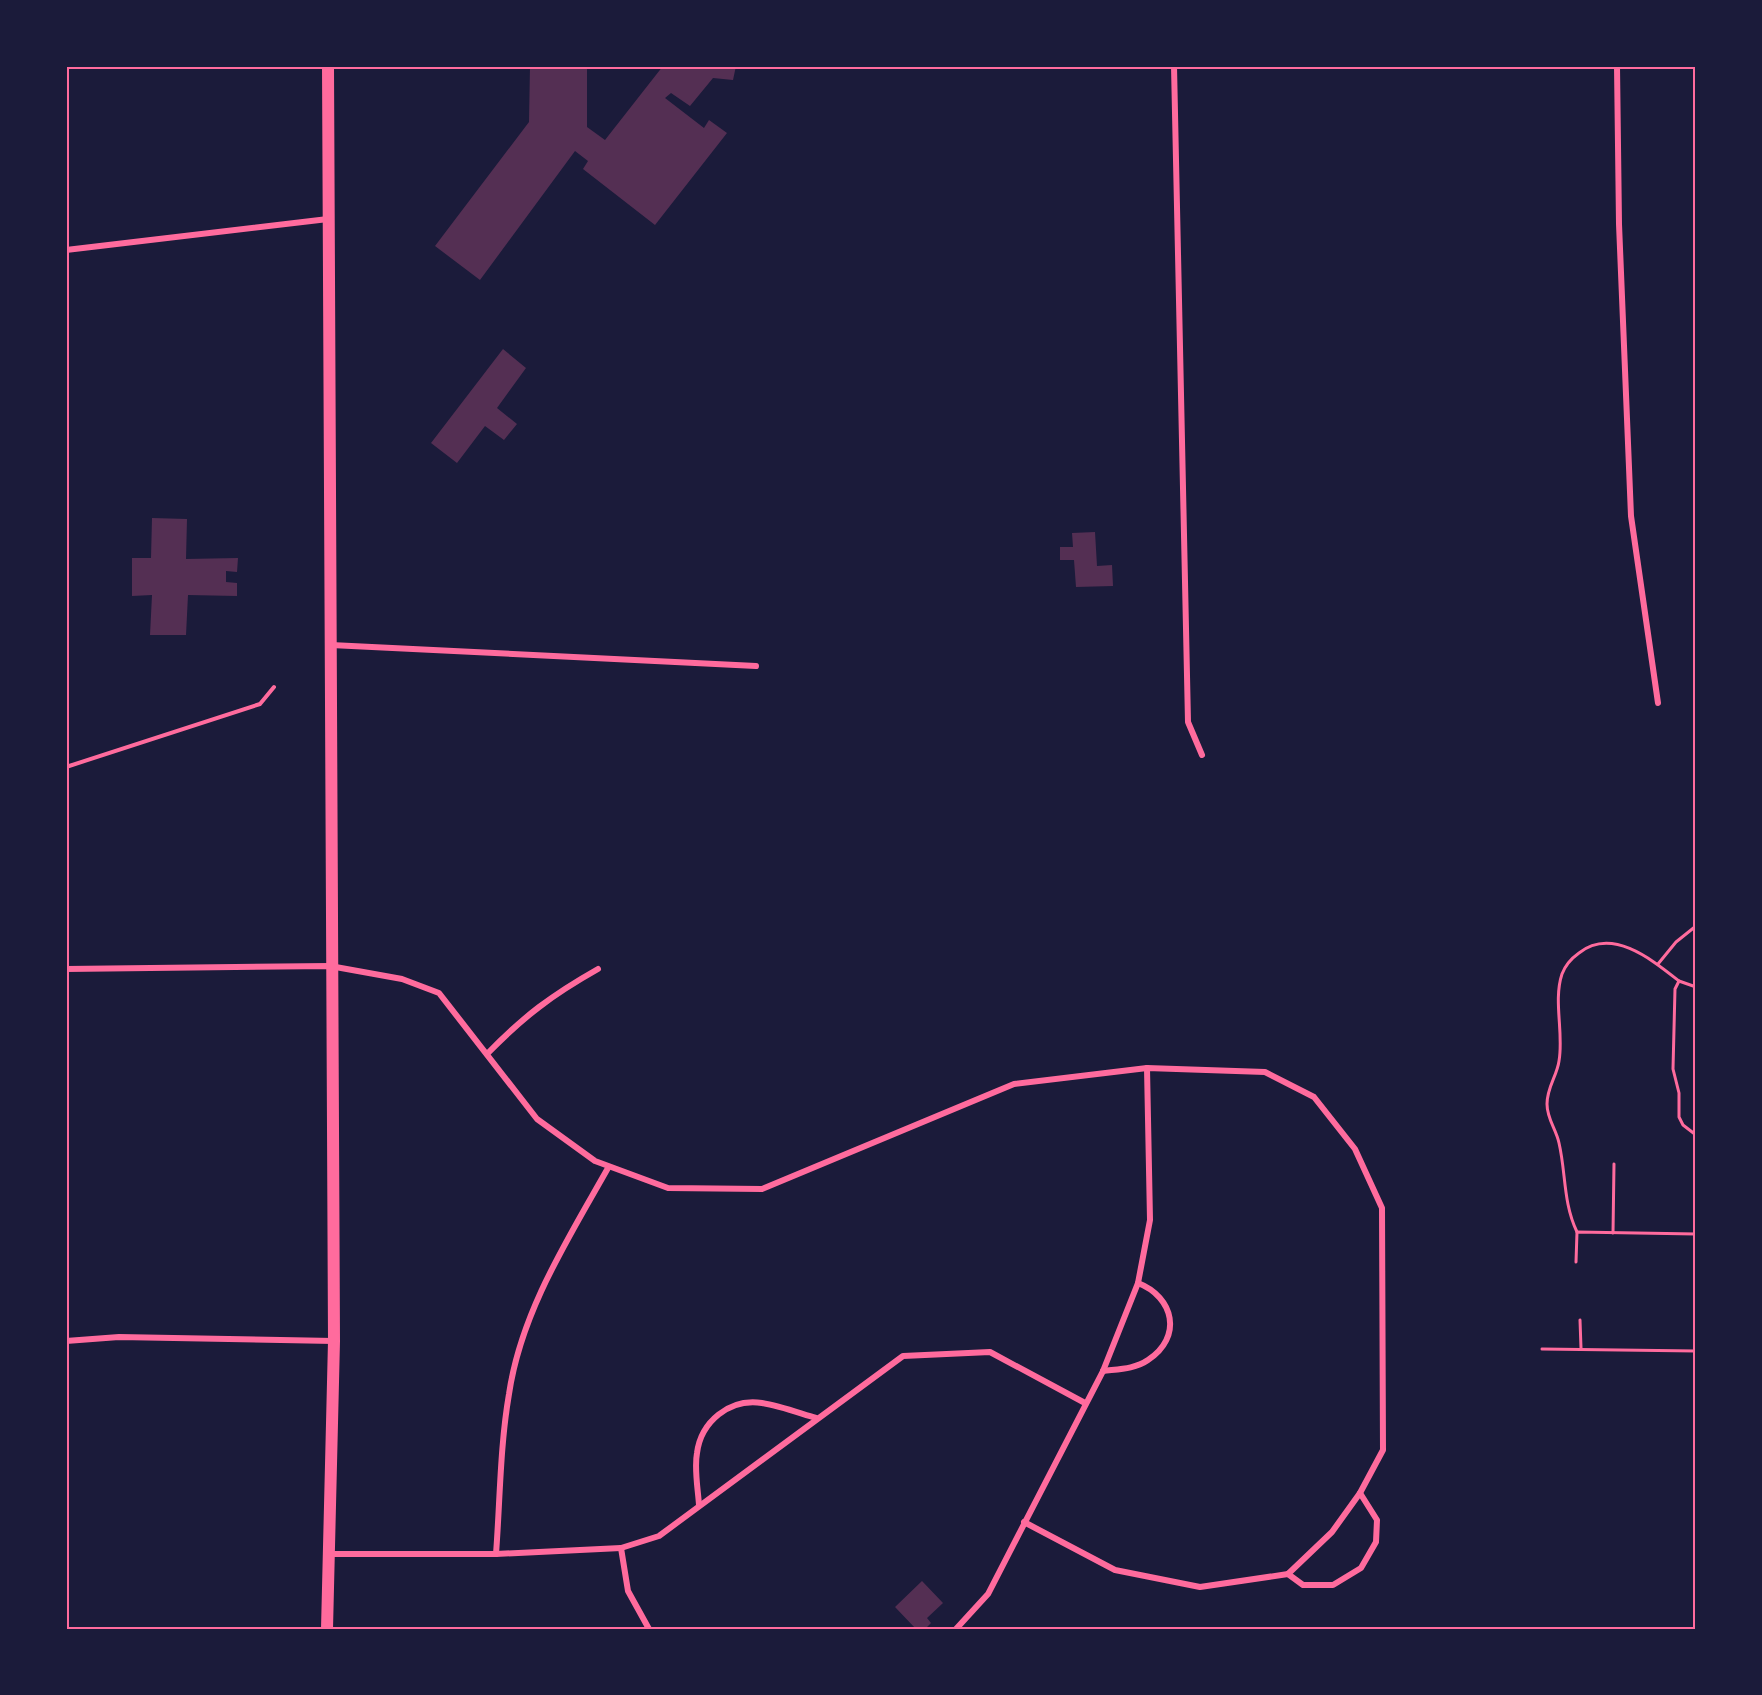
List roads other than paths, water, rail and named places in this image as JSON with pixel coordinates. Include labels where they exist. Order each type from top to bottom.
[{"type":"main road","points":[[327,1629],[334,1341],[328,66]]},
{"type":"street","points":[[1174,66],[1188,722],[1202,755]]},
{"type":"street","points":[[1617,66],[1619,224],[1632,516],[1658,703]]},
{"type":"street","points":[[66,250],[329,218]]},
{"type":"street","points":[[331,645],[756,666]]},
{"type":"street","points":[[66,969],[333,966],[402,979],[440,993],[537,1119],[608,1168],[668,1188],[762,1189],[1014,1084],[1147,1068],[1264,1072],[1314,1097],[1355,1149],[1382,1208],[1383,1450],[1360,1493],[1332,1532],[1288,1574],[1200,1587],[1115,1570],[1024,1522]]},
{"type":"street","points":[[487,1054],[523,1017],[554,993],[598,969]]},
{"type":"street","points":[[956,1629],[988,1594],[1103,1371],[1138,1283],[1150,1220],[1147,1068]]},
{"type":"street","points":[[496,1554],[508,1394],[518,1354],[547,1276],[608,1168]]},
{"type":"street","points":[[1103,1371],[1132,1367],[1150,1359],[1164,1344],[1171,1329],[1164,1299],[1151,1288],[1138,1283]]},
{"type":"street","points":[[66,1341],[120,1337],[334,1341]]},
{"type":"street","points":[[329,1554],[496,1554],[621,1548],[659,1536],[903,1356],[990,1352],[1085,1403]]},
{"type":"street","points":[[699,1505],[697,1454],[706,1424],[722,1412],[744,1402],[762,1403],[816,1418]]},
{"type":"street","points":[[1288,1574],[1303,1585],[1333,1585],[1361,1568],[1376,1542],[1377,1520],[1360,1493]]},
{"type":"street","points":[[621,1548],[628,1591],[649,1629]]},
{"type":"lane","points":[[66,767],[260,704],[274,687]]}]
